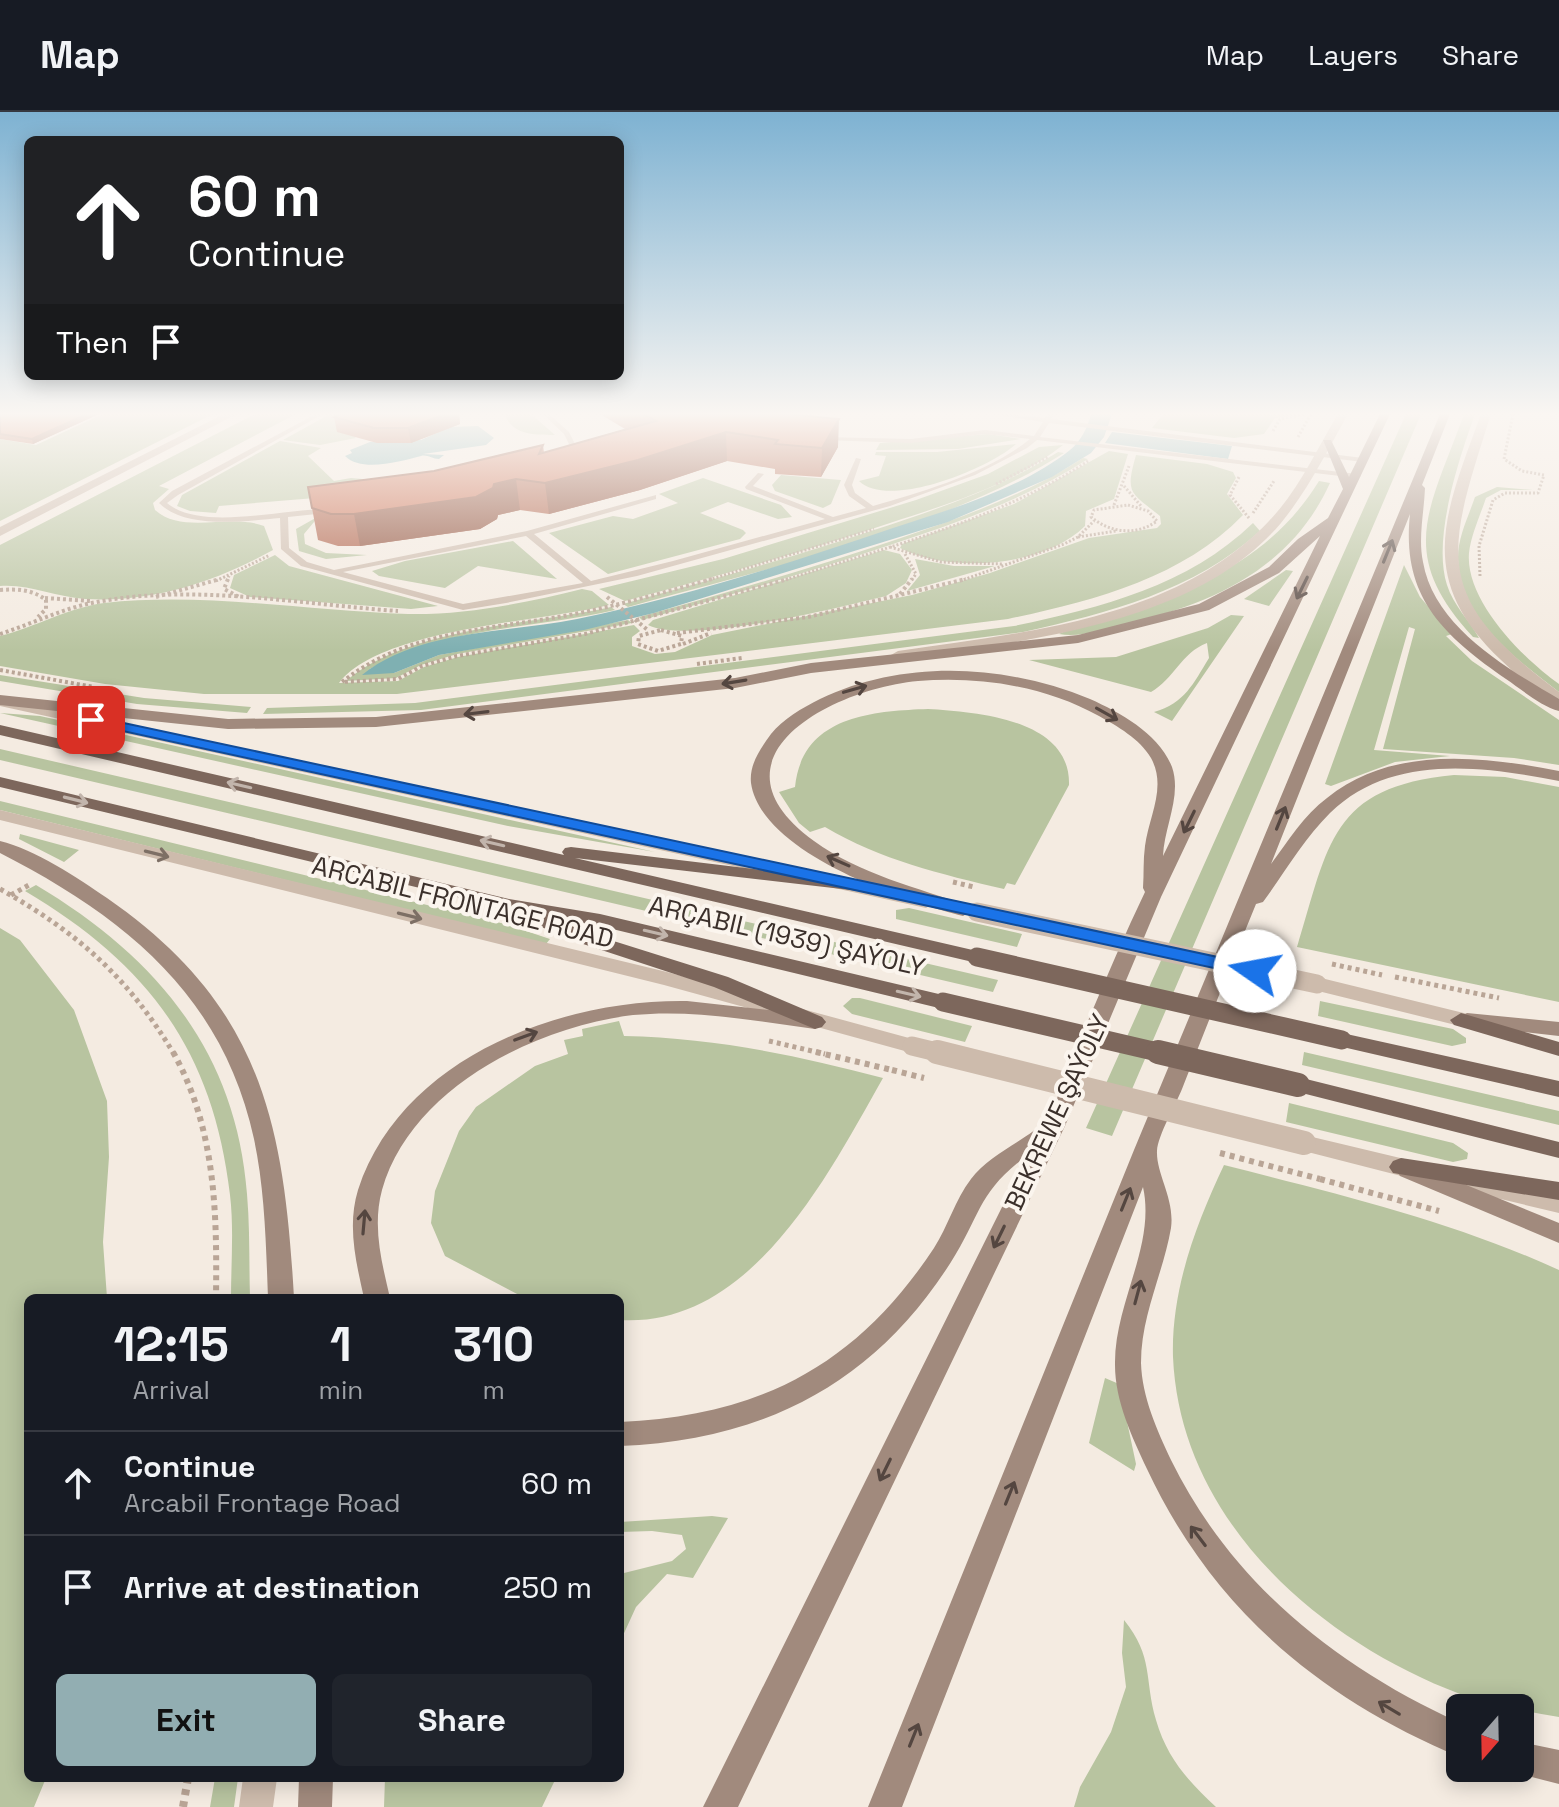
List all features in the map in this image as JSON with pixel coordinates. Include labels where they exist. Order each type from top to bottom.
[{"type":"main road","name":"BEKREWE ŞAÝOLY","points":[[720,1807],[1054,1126],[1152,897],[1349,493]]},
{"type":"main road","points":[[885,1807],[1412,493]]},
{"type":"main road","points":[[1419,493],[1415,548],[1417,569],[1429,596],[1487,660],[1559,706]]},
{"type":"main road","points":[[0,700],[187,721],[331,724],[735,683],[811,668],[1078,639],[1172,618],[1248,586],[1336,518]]},
{"type":"main road","points":[[970,911],[826,855],[784,826],[767,805],[759,772],[766,748],[784,727],[830,697],[912,677],[968,676],[1013,681],[1084,702],[1111,715],[1139,737],[1158,757],[1165,774],[1167,800],[1154,844],[1152,897]]},
{"type":"main road","name":"ARÇABIL (1939) ŞAÝOLY","points":[[0,730],[1559,1089]]},
{"type":"main road","points":[[1241,917],[1331,801],[1363,781],[1396,770],[1439,764],[1517,767],[1559,776]]},
{"type":"main road","name":"ARÇABIL (1939) ŞAÝOLY","points":[[0,782],[509,905],[600,920],[1559,1150]]},
{"type":"main road","points":[[0,846],[103,903],[157,944],[200,990],[225,1036],[260,1117],[276,1203],[281,1294]]},
{"type":"main road","points":[[529,852],[585,852],[852,887]]},
{"type":"main road","points":[[509,905],[578,936],[721,982],[815,1022]]},
{"type":"main road","points":[[376,1294],[368,1274],[362,1237],[372,1181],[416,1110],[479,1058],[520,1037],[612,1011],[657,1007],[719,1010],[815,1022]]},
{"type":"main road","points":[[1461,1020],[1559,1029]]},
{"type":"main road","points":[[1461,1020],[1559,1049]]},
{"type":"main road","points":[[624,1434],[676,1431],[751,1414],[794,1396],[839,1369],[888,1326],[942,1257],[985,1177],[1054,1126]]},
{"type":"main road","points":[[1146,1150],[1159,1221],[1130,1326],[1128,1366],[1136,1410],[1160,1470],[1190,1525],[1266,1619],[1336,1675],[1403,1716],[1446,1734]]},
{"type":"main road","points":[[1401,1167],[1559,1191]]},
{"type":"main road","points":[[1401,1167],[1559,1233]]},
{"type":"main road","points":[[1534,1762],[1559,1767]]},
{"type":"main road","points":[[315,1807],[316,1782]]},
{"type":"street","points":[[0,532],[76,493]]},
{"type":"street","points":[[811,668],[1023,636],[1113,615],[1214,573],[1248,549],[1274,524],[1295,493]]},
{"type":"street","points":[[1464,493],[1450,553],[1451,574],[1461,599],[1504,656],[1559,699]]},
{"type":"street","points":[[0,700],[852,887],[1317,984],[1559,1042]]},
{"type":"street","name":"ARCABIL FRONTAGE ROAD","points":[[0,815],[667,979],[815,1022],[1559,1204]]},
{"type":"street","points":[[256,1807],[259,1782]]},
{"type":"lane","points":[[175,493],[163,503],[171,513],[189,517],[284,515],[343,509]]},
{"type":"lane","points":[[765,493],[833,520]]},
{"type":"lane","points":[[852,493],[871,508]]},
{"type":"lane","points":[[284,515],[285,549],[304,564],[463,607],[588,583],[833,520],[916,493]]},
{"type":"lane","points":[[334,571],[528,533],[653,497]]},
{"type":"lane","points":[[528,533],[588,583]]},
{"type":"path","points":[[886,525],[611,606],[412,644],[377,658],[342,682],[398,679],[422,666],[457,656],[637,621],[890,547],[1032,493]]},
{"type":"path","points":[[1114,505],[1120,493]]},
{"type":"path","points":[[649,631],[637,640],[642,648],[658,651],[720,631],[900,595],[1007,565],[1078,537],[1155,525],[1157,518],[1141,508],[1130,493]]},
{"type":"path","points":[[1240,527],[1265,493]]},
{"type":"path","points":[[1484,589],[1478,557],[1493,500],[1505,493]]},
{"type":"path","points":[[1121,530],[1094,521],[1091,517],[1094,510],[1114,505],[1141,508]]},
{"type":"path","points":[[1078,537],[1094,521]]},
{"type":"path","points":[[890,547],[905,554],[955,564],[1007,565]]},
{"type":"path","points":[[143,599],[230,575],[285,549]]},
{"type":"path","points":[[900,595],[916,574],[914,565],[905,554]]},
{"type":"path","points":[[230,575],[224,589],[246,599]]},
{"type":"path","points":[[0,590],[27,590],[44,597],[100,602],[246,599],[411,611]]},
{"type":"path","points":[[34,621],[46,609],[44,597]]},
{"type":"path","points":[[0,634],[100,602]]},
{"type":"path","points":[[621,607],[649,631],[720,631]]},
{"type":"path","points":[[677,633],[683,640],[681,644]]},
{"type":"path","points":[[683,666],[744,658]]},
{"type":"path","points":[[0,670],[96,687]]},
{"type":"path","points":[[11,895],[52,873]]},
{"type":"path","points":[[0,889],[52,918],[111,965],[144,1005],[176,1056],[203,1127],[212,1179],[216,1294]]},
{"type":"path","points":[[1382,975],[1514,1001]]},
{"type":"path","points":[[764,1040],[892,1070]]},
{"type":"path","points":[[1320,1179],[1449,1214]]},
{"type":"path","points":[[183,1807],[187,1782]]},
{"type":"green space","points":[[0,493],[56,493],[0,521]]},
{"type":"green space","points":[[101,493],[164,493],[153,503],[155,510],[166,517],[193,523],[237,522],[264,526],[273,550],[228,572],[182,588],[134,598],[85,599],[0,586],[0,545]]},
{"type":"green space","points":[[358,493],[219,506],[216,513],[190,511],[177,506],[182,495]]},
{"type":"green space","points":[[747,493],[781,505],[792,517],[778,519],[728,502],[700,513],[743,530],[746,533],[740,539],[608,574],[549,533],[613,516],[633,519],[678,503],[659,494]]},
{"type":"green space","points":[[781,493],[836,493],[831,504],[823,508]]},
{"type":"green space","points":[[935,493],[977,493],[824,544],[625,601],[599,589],[723,559]]},
{"type":"green space","points":[[988,493],[910,525],[795,562],[628,607],[623,604],[780,560]]},
{"type":"green space","points":[[1025,493],[939,528],[826,566],[642,620],[639,617],[866,550]]},
{"type":"green space","points":[[1034,493],[1116,493],[1114,499],[1086,511],[1085,526],[1067,540],[1022,558],[970,563],[944,561],[900,548],[902,544],[1014,504]]},
{"type":"green space","points":[[1134,493],[1228,493],[1243,515],[1219,537],[1164,571],[1103,595],[1008,619],[397,694],[204,694],[105,684],[0,666],[0,636],[77,609],[104,603],[218,601],[430,614],[496,607],[582,589],[592,591],[609,605],[425,639],[390,650],[360,665],[339,683],[398,681],[424,667],[458,657],[634,625],[640,631],[632,637],[632,646],[655,654],[675,652],[712,635],[912,595],[990,573],[1089,538],[1157,528],[1161,524],[1160,516]]},
{"type":"green space","points":[[1311,493],[1325,493],[1314,513],[1294,538],[1271,560],[1218,593],[1158,616],[1092,632],[1059,634],[1212,577],[1259,547],[1301,507]]},
{"type":"green space","points":[[1371,493],[1387,493],[1112,1136],[1086,1128]]},
{"type":"green space","points":[[1435,493],[1451,493],[1445,523],[1443,566],[1447,585],[1457,606],[1479,638],[1473,637],[1449,607],[1434,580],[1427,555],[1426,530]]},
{"type":"green space","points":[[1495,493],[1486,498],[1470,546],[1470,571],[1476,590],[1499,627],[1529,660],[1559,684],[1559,692],[1492,635],[1467,598],[1460,578],[1458,557],[1464,526],[1475,497]]},
{"type":"green space","points":[[319,516],[304,534],[305,544],[326,553],[367,555],[326,559],[299,551],[296,529]]},
{"type":"green space","points":[[1253,523],[1260,531],[1234,552],[1178,584],[1118,608],[1023,632],[421,710],[263,714],[267,708],[415,703],[1014,626],[1110,602],[1171,579],[1228,545]]},
{"type":"green space","points":[[513,541],[557,579],[478,566],[445,588],[379,576],[372,571],[405,561]]},
{"type":"green space","points":[[884,550],[900,554],[912,570],[906,583],[886,596],[800,616],[729,628],[668,630],[648,625],[653,620]]},
{"type":"green space","points":[[275,555],[289,566],[438,606],[411,609],[250,597],[230,588],[234,575]]},
{"type":"green space","points":[[915,559],[954,566],[995,566],[907,591],[920,575]]},
{"type":"green space","points":[[1404,565],[1420,597],[1452,634],[1446,636],[1472,661],[1559,720],[1559,765],[1514,758],[1383,749],[1415,629],[1409,627],[1374,750],[1450,756],[1395,762],[1331,786],[1325,784]]},
{"type":"green space","points":[[1286,570],[1293,571],[1269,606],[1244,599]]},
{"type":"green space","points":[[611,607],[615,610],[457,637],[397,655],[370,669],[394,673],[439,655],[628,620],[632,623],[457,654],[421,665],[396,678],[346,681],[372,663],[437,639],[472,630]]},
{"type":"green space","points":[[1231,615],[1244,616],[1172,721],[1154,712],[1181,698],[1193,684],[1209,658],[1207,643],[1191,653],[1151,692],[1029,660],[1116,657],[1208,628]]},
{"type":"green space","points":[[0,675],[144,698],[251,707],[247,713],[137,704],[0,681]]},
{"type":"green space","points":[[928,709],[971,713],[1018,723],[1055,746],[1066,763],[1069,785],[1015,885],[1007,883],[1004,889],[912,865],[846,839],[825,827],[810,832],[799,823],[779,792],[795,787],[800,764],[811,746],[825,732],[842,722],[884,712]]},
{"type":"green space","points":[[0,713],[40,716],[655,852],[508,826]]},
{"type":"green space","points":[[0,749],[998,980],[993,992],[0,760]]},
{"type":"green space","points":[[1454,775],[1505,777],[1559,787],[1559,1002],[1297,947],[1328,850],[1341,827],[1358,808],[1382,792],[1413,782]]},
{"type":"green space","points":[[0,801],[505,924],[550,939],[546,944],[0,810]]},
{"type":"green space","points":[[20,834],[79,850],[64,862],[19,839]]},
{"type":"green space","points":[[36,885],[118,943],[152,976],[182,1012],[207,1052],[226,1095],[240,1142],[248,1207],[250,1294],[231,1294],[230,1195],[221,1143],[208,1097],[190,1054],[167,1016],[139,981],[107,949],[25,891]]},
{"type":"green space","points":[[909,908],[1022,934],[1017,947],[896,919],[896,910]]},
{"type":"green space","points":[[0,928],[20,940],[74,1010],[107,1101],[109,1157],[103,1242],[107,1294],[24,1294],[24,1782],[44,1782],[34,1807],[0,1807]]},
{"type":"green space","points":[[852,998],[972,1026],[965,1042],[852,1014],[843,1006]]},
{"type":"green space","points":[[1320,1001],[1453,1029],[1466,1038],[1466,1043],[1452,1046],[1318,1016]]},
{"type":"green space","points":[[619,1021],[624,1036],[690,1040],[755,1049],[883,1078],[810,1199],[780,1238],[746,1273],[709,1299],[667,1316],[624,1320],[624,1294],[517,1294],[445,1256],[431,1223],[435,1191],[459,1131],[476,1107],[535,1066],[568,1054],[564,1040],[583,1036],[582,1029]]},
{"type":"green space","points":[[1304,1052],[1559,1111],[1559,1125],[1302,1065]]},
{"type":"green space","points":[[1289,1103],[1453,1143],[1468,1153],[1467,1159],[1453,1162],[1286,1122]]},
{"type":"green space","points":[[1224,1165],[1436,1223],[1559,1270],[1559,1717],[1534,1712],[1534,1694],[1460,1694],[1407,1671],[1356,1641],[1308,1606],[1266,1566],[1229,1521],[1201,1470],[1181,1416],[1173,1357],[1173,1332],[1181,1282],[1204,1210]]},
{"type":"green space","points":[[1105,1378],[1119,1384],[1136,1464],[1134,1471],[1089,1443]]},
{"type":"green space","points":[[712,1516],[728,1518],[693,1578],[667,1574],[636,1607],[624,1633],[624,1573],[672,1561],[686,1549],[682,1535],[624,1532],[624,1522]]},
{"type":"green space","points":[[1124,1620],[1144,1657],[1152,1705],[1166,1746],[1188,1778],[1216,1807],[1074,1807],[1080,1787],[1111,1732],[1126,1687],[1122,1653]]},
{"type":"green space","points":[[214,1782],[237,1782],[234,1807],[210,1807]]},
{"type":"green space","points":[[385,1782],[554,1782],[542,1807],[384,1807]]},
{"type":"water","points":[[992,493],[1015,493],[948,522],[654,613],[584,630],[439,655],[394,673],[362,675],[385,660],[437,641],[577,619],[697,590]]},
{"type":"building","points":[[309,493],[483,493],[476,497],[354,514],[331,514],[312,508]]},
{"type":"route","points":[[91,720],[852,887],[1255,971]]}]
